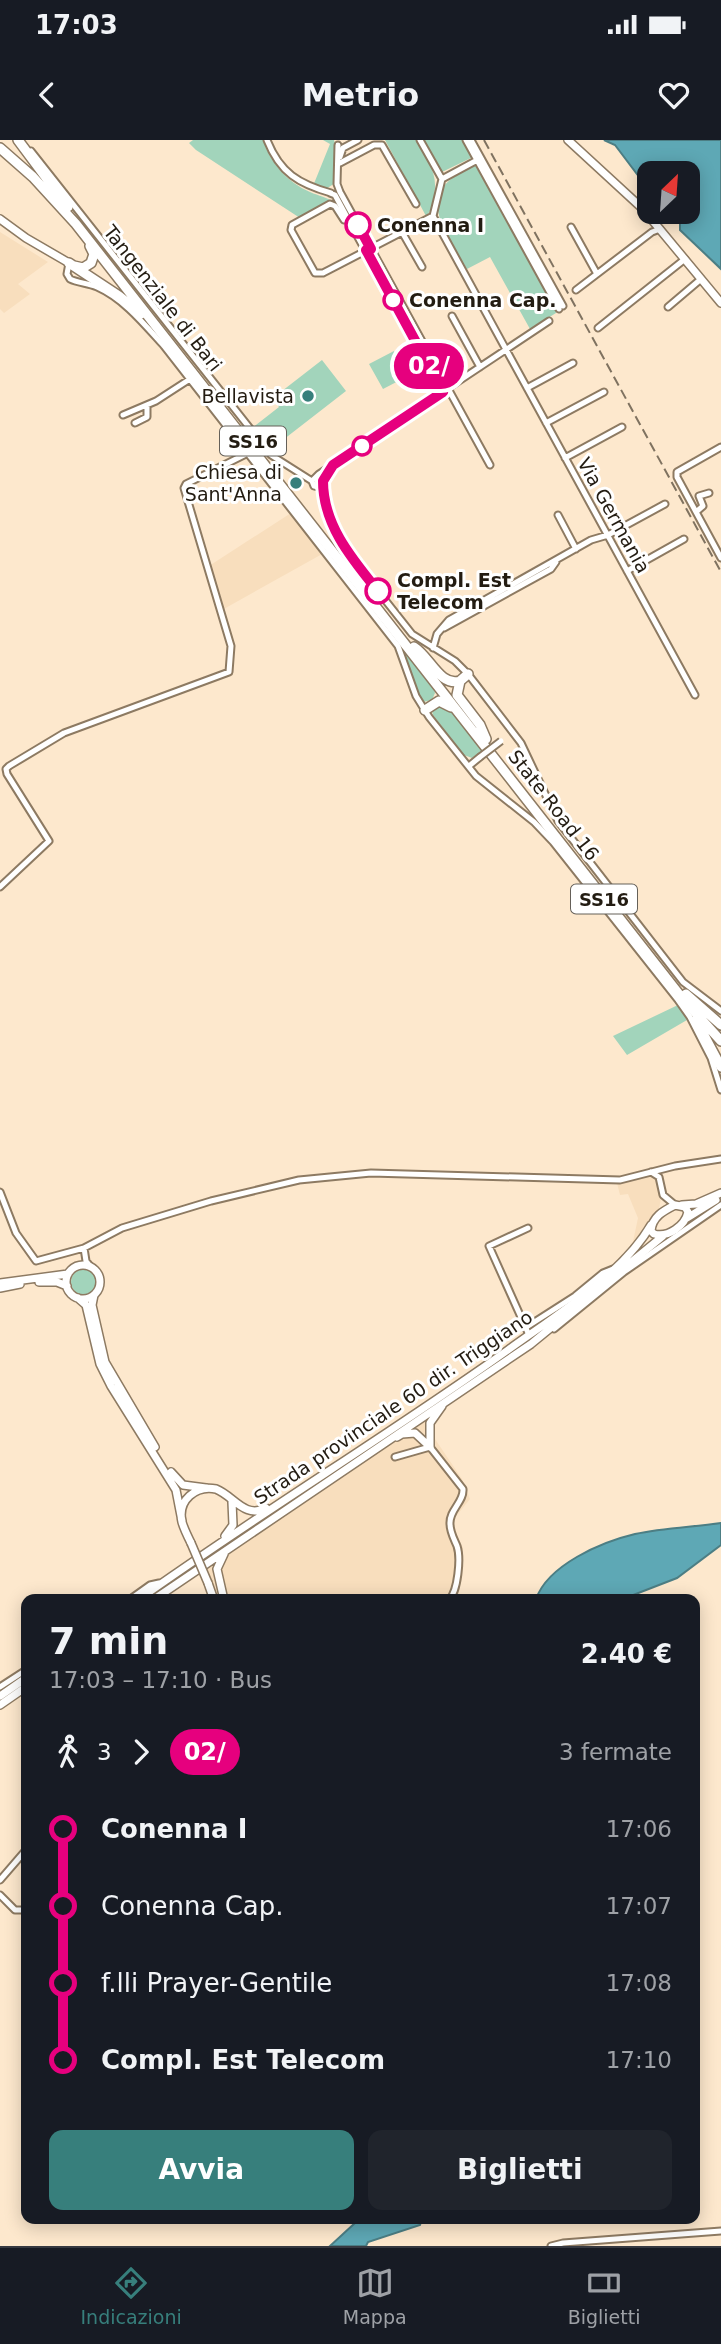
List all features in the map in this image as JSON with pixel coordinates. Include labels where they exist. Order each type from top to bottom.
[{"type":"highway","points":[[20,140],[68,207]]},
{"type":"highway","name":"Tangenziale di Bari","points":[[0,142],[36,173],[68,207],[413,650]]},
{"type":"highway","name":"Tangenziale di Bari","points":[[0,148],[33,177],[76,224],[493,752]]},
{"type":"highway","points":[[68,266],[83,268],[93,259],[93,252],[76,224]]},
{"type":"highway","name":"SS16","points":[[68,266],[119,296],[162,334]]},
{"type":"highway","points":[[433,704],[436,690],[415,662],[413,650],[424,653],[444,679],[452,683],[460,681],[468,674]]},
{"type":"highway","points":[[460,681],[457,695],[480,725],[484,740]]},
{"type":"highway","points":[[425,710],[439,701],[447,703],[470,732],[484,740]]},
{"type":"highway","name":"State Road 16","points":[[493,752],[721,1041]]},
{"type":"highway","name":"SS16","points":[[684,996],[721,1025]]},
{"type":"highway","name":"SS16","points":[[684,996],[721,1067]]},
{"type":"highway","name":"State Road 16","points":[[684,996],[721,1034]]},
{"type":"main road","points":[[568,140],[629,196],[660,229],[721,303]]},
{"type":"main road","points":[[0,219],[68,266]]},
{"type":"main road","points":[[661,1212],[678,1205],[695,1204],[721,1196]]},
{"type":"main road","points":[[162,1594],[502,1363],[565,1318],[635,1257],[663,1236],[676,1232],[687,1218],[721,1196]]},
{"type":"main road","points":[[678,1205],[687,1210],[687,1218]]},
{"type":"main road","name":"Strada provinciale 60 dir. Triggiano","points":[[146,1594],[217,1544],[407,1420],[613,1269],[631,1253],[661,1212]]},
{"type":"main road","points":[[651,1225],[654,1234],[663,1236]]},
{"type":"main road","points":[[0,1283],[68,1274],[76,1266],[86,1263],[95,1269],[101,1286],[92,1305],[105,1362],[116,1384],[179,1482],[222,1491],[243,1508],[260,1511],[306,1485]]},
{"type":"main road","points":[[68,1274],[69,1292],[86,1305],[100,1364],[108,1381],[173,1482],[182,1521],[212,1594]]},
{"type":"main road","points":[[0,1289],[40,1282],[63,1283],[67,1286]]},
{"type":"main road","points":[[78,1298],[94,1296]]},
{"type":"main road","points":[[430,1447],[428,1432],[435,1414],[464,1388]]},
{"type":"main road","points":[[366,1454],[402,1434],[410,1433],[420,1436],[430,1447]]},
{"type":"main road","points":[[182,1521],[182,1509],[187,1497],[206,1488]]},
{"type":"main road","points":[[217,1544],[233,1525],[232,1501]]},
{"type":"main road","points":[[223,1594],[217,1569],[223,1556],[236,1543]]},
{"type":"main road","points":[[0,1696],[21,1681]]},
{"type":"main road","points":[[0,1705],[21,1690]]},
{"type":"street","points":[[20,140],[271,455],[314,481],[318,487],[333,465]]},
{"type":"street","points":[[267,140],[274,155],[288,173],[312,188],[335,195],[351,218],[445,390],[490,465]]},
{"type":"street","points":[[341,144],[358,140]]},
{"type":"street","points":[[351,218],[344,220],[335,206],[330,204],[294,223],[291,230],[313,271],[318,274],[433,216],[442,179],[420,140]]},
{"type":"street","points":[[466,140],[561,307]]},
{"type":"street","points":[[471,140],[478,159]]},
{"type":"street","points":[[338,188],[341,144]]},
{"type":"street","points":[[341,144],[338,188],[351,218]]},
{"type":"street","points":[[340,163],[374,145],[382,145],[416,204]]},
{"type":"street","points":[[442,179],[478,159]]},
{"type":"street","points":[[330,193],[338,188]]},
{"type":"street","name":"Via Germania","points":[[433,216],[695,695]]},
{"type":"street","points":[[571,227],[597,274]]},
{"type":"street","points":[[576,289],[652,232],[660,229]]},
{"type":"street","points":[[402,232],[422,267]]},
{"type":"street","points":[[598,328],[685,259]]},
{"type":"street","points":[[68,266],[67,274],[70,279],[96,286],[127,308],[164,346],[398,646],[416,696],[469,766],[485,784],[544,831],[678,1000],[690,1017],[716,1069],[721,1090]]},
{"type":"street","points":[[668,307],[701,279]]},
{"type":"street","points":[[452,316],[480,367]]},
{"type":"street","points":[[314,481],[333,465],[549,321]]},
{"type":"street","points":[[527,388],[573,363]]},
{"type":"street","points":[[122,415],[147,405],[190,379]]},
{"type":"street","points":[[546,423],[604,391]]},
{"type":"street","points":[[135,423],[147,417],[147,405]]},
{"type":"street","points":[[565,458],[622,426]]},
{"type":"street","points":[[721,447],[677,472],[677,477],[721,558]]},
{"type":"street","points":[[0,887],[49,841],[7,774],[6,769],[9,766],[64,733],[229,672],[231,646],[184,486],[248,453]]},
{"type":"street","points":[[314,481],[321,478],[327,507]]},
{"type":"street","points":[[314,481],[344,548],[412,634],[460,665],[468,674],[526,751],[558,821],[683,982],[721,1011]]},
{"type":"street","points":[[696,513],[703,506],[699,496],[709,493]]},
{"type":"street","points":[[433,648],[437,634],[449,620],[591,540],[608,536],[665,504]]},
{"type":"street","points":[[558,515],[576,549]]},
{"type":"street","points":[[627,570],[684,539]]},
{"type":"street","points":[[469,766],[513,732]]},
{"type":"street","points":[[0,1192],[16,1233],[36,1261],[84,1248],[122,1228],[211,1201],[299,1180],[371,1173],[620,1180],[721,1159]]},
{"type":"street","points":[[661,1212],[663,1195],[659,1177],[663,1169]]},
{"type":"street","points":[[651,1172],[659,1177]]},
{"type":"street","points":[[663,1195],[678,1205]]},
{"type":"street","points":[[502,1363],[518,1357],[676,1232],[721,1205]]},
{"type":"street","points":[[527,1331],[489,1246],[528,1228]]},
{"type":"street","points":[[84,1248],[86,1263]]},
{"type":"street","points":[[395,1457],[430,1447],[464,1492],[450,1517],[451,1532],[458,1552],[456,1589],[453,1594]]},
{"type":"street","points":[[137,1594],[150,1585],[162,1583]]},
{"type":"street","points":[[0,1688],[21,1673]]},
{"type":"street","points":[[0,1880],[21,1856]]},
{"type":"street","points":[[0,1895],[15,1910],[21,1910]]},
{"type":"street","points":[[551,2246],[721,2231]]},
{"type":"shaded area","points":[[0,232],[48,262],[18,284],[30,294],[4,313],[0,309]]},
{"type":"shaded area","points":[[291,513],[324,553],[222,610],[209,566]]},
{"type":"shaded area","points":[[652,1176],[661,1198],[659,1209],[631,1251],[638,1218],[628,1194],[620,1195],[617,1183]]},
{"type":"shaded area","points":[[427,1417],[435,1439],[462,1479],[470,1499],[453,1520],[463,1548],[459,1594],[216,1594],[205,1566]]},
{"type":"green space","points":[[193,140],[263,140],[270,157],[287,177],[302,188],[335,203],[300,218],[196,150],[189,143]]},
{"type":"green space","points":[[323,140],[334,140],[336,147],[335,183],[326,189],[313,186],[330,144]]},
{"type":"green space","points":[[385,140],[416,140],[428,162],[434,175],[435,191],[431,209],[426,216]]},
{"type":"green space","points":[[424,140],[463,140],[473,157],[442,172]]},
{"type":"green space","points":[[475,165],[557,311],[530,329],[490,257],[467,269],[442,224],[438,200],[442,189],[451,179]]},
{"type":"green space","points":[[394,351],[408,376],[383,389],[369,364]]},
{"type":"green space","name":"Bellavista","points":[[322,360],[346,391],[270,450],[252,428],[279,407],[273,398]]},
{"type":"green space","points":[[352,581],[434,688],[432,700],[423,702],[418,697],[402,650]]},
{"type":"green space","points":[[437,703],[450,709],[483,750],[472,758],[464,755],[433,715],[432,711]]},
{"type":"green space","points":[[678,1005],[687,1020],[627,1055],[613,1036]]},
{"type":"green space","points":[[84,1269],[93,1273],[97,1282],[93,1291],[84,1295],[75,1291],[71,1282],[75,1273]]},
{"type":"water","points":[[604,140],[721,140],[721,269],[680,230],[680,224],[700,224],[700,161],[637,161],[637,174],[615,145]]},
{"type":"water","points":[[721,1523],[721,1545],[677,1578],[636,1594],[538,1594],[552,1576],[577,1557],[607,1543],[646,1532]]},
{"type":"water","points":[[354,2224],[420,2224],[368,2242],[366,2246],[330,2246]]},
{"type":"railway","points":[[484,140],[721,572]]},
{"type":"bus line","name":"02/","points":[[358,225],[371,249],[366,250],[443,392],[333,465],[322,484],[338,537],[378,591]]},
{"type":"place","name":"Conenna I","points":[[358,225]]},
{"type":"place","name":"Conenna Cap.","points":[[393,300]]},
{"type":"place","name":"Bellavista","points":[[308,396]]},
{"type":"place","name":"Chiesa di Sant'Anna","points":[[296,483]]},
{"type":"place","name":"Compl. Est Telecom","points":[[378,591]]}]
